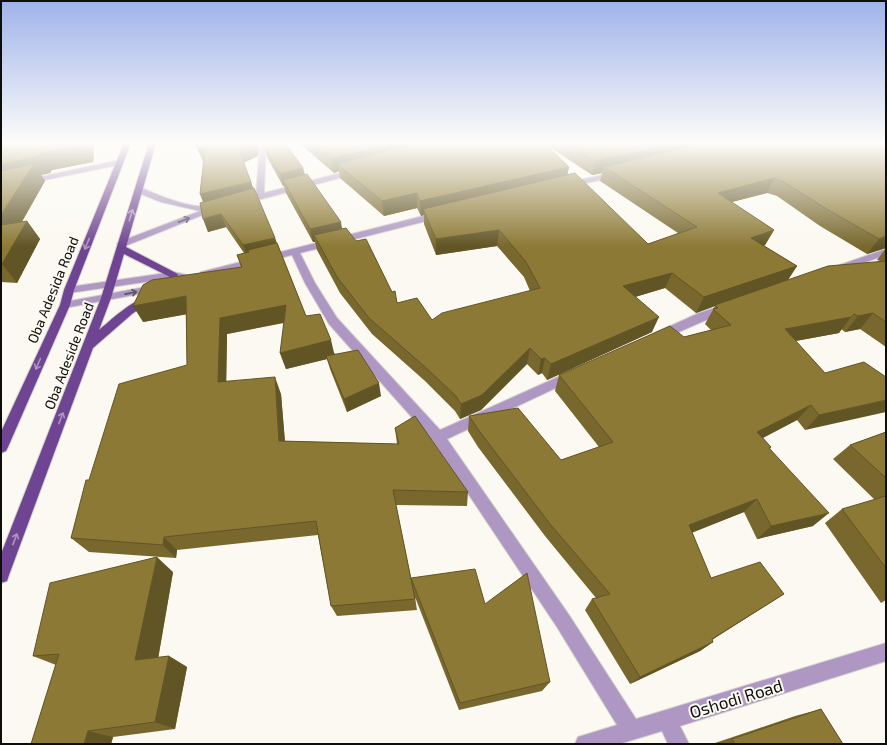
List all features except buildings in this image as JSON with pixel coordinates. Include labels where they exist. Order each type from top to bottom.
[{"type":"main road","name":"Oba Adesida Road","points":[[1,447],[65,305],[69,290],[114,178]]},
{"type":"main road","name":"Oba Adeside Road","points":[[1,576],[106,298],[143,178]]},
{"type":"main road","points":[[121,246],[173,275]]},
{"type":"main road","points":[[88,346],[128,312],[168,286]]},
{"type":"street","points":[[1,187],[45,178]]},
{"type":"street","points":[[260,196],[261,178]]},
{"type":"street","points":[[238,202],[330,178]]},
{"type":"street","points":[[562,186],[598,178]]},
{"type":"street","points":[[139,190],[160,200],[177,205],[208,210]]},
{"type":"street","points":[[121,246],[208,210],[223,206]]},
{"type":"street","points":[[65,305],[168,286],[188,278],[447,213]]},
{"type":"street","points":[[295,252],[310,283],[332,321],[438,437],[563,621],[631,730]]},
{"type":"street","points":[[828,272],[886,252]]},
{"type":"street","points":[[69,290],[173,275],[188,278]]},
{"type":"street","points":[[646,342],[703,316],[740,303]]},
{"type":"street","points":[[438,437],[581,371]]},
{"type":"street","name":"Oshodi Road","points":[[585,744],[886,652]]},
{"type":"street","points":[[667,720],[678,744]]}]
